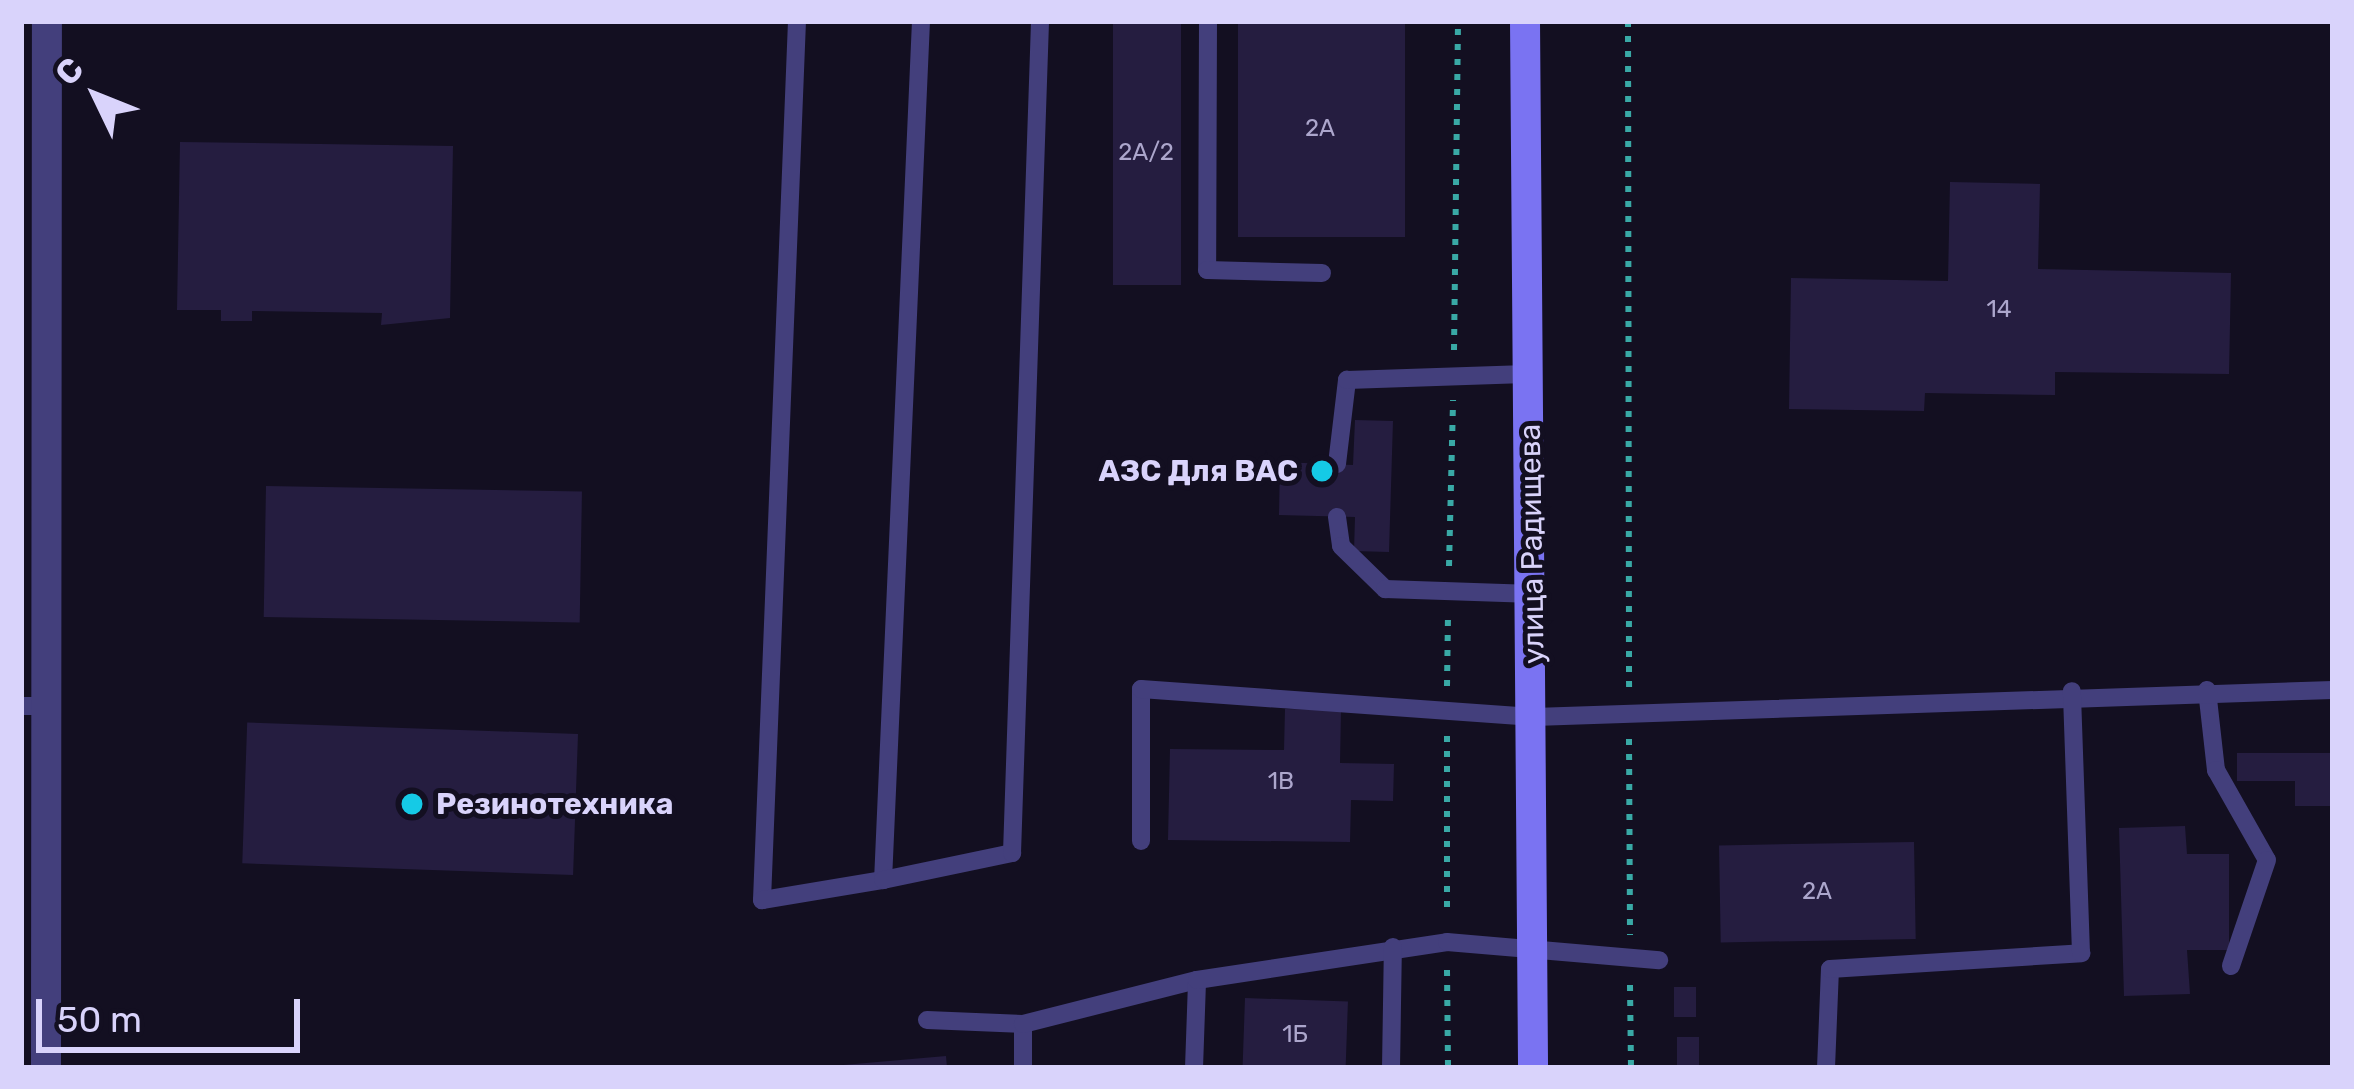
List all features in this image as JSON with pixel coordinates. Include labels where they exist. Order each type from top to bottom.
[{"type":"street","points":[[46,1068],[30,706],[47,21]]},
{"type":"street","name":"улица Радищева","points":[[1525,21],[1534,594],[1533,1068]]},
{"type":"lane","points":[[797,21],[762,900],[1012,853],[1040,21]]},
{"type":"lane","points":[[883,880],[921,21]]},
{"type":"lane","points":[[1208,21],[1207,270],[1322,273]]},
{"type":"lane","points":[[1336,464],[1347,380],[1530,374]]},
{"type":"lane","points":[[1337,517],[1341,546],[1385,589],[1534,594]]},
{"type":"lane","points":[[1141,842],[1141,689],[1534,717],[2072,691],[2333,690]]},
{"type":"lane","points":[[2207,690],[2216,770],[2266,860],[2231,966]]},
{"type":"lane","points":[[1826,1068],[1830,969],[2081,953],[2072,691]]},
{"type":"lane","points":[[927,1020],[1023,1024],[1197,980],[1447,942],[1659,959]]},
{"type":"lane","points":[[1390,1068],[1393,947]]},
{"type":"lane","points":[[1194,1068],[1197,980]]},
{"type":"lane","points":[[1023,1024],[1023,1068]]},
{"type":"path","points":[[1628,21],[1631,1068]]},
{"type":"path","points":[[1447,712],[1448,1068]]},
{"type":"building","points":[[1113,21],[1181,21],[1181,285],[1113,285]]},
{"type":"building","points":[[1238,21],[1405,21],[1405,237],[1238,237]]},
{"type":"building","points":[[180,142],[453,146],[450,318],[381,325],[382,313],[252,311],[252,321],[221,321],[221,310],[177,310]]},
{"type":"building","points":[[1950,182],[2040,184],[2038,269],[2231,273],[2229,374],[2055,372],[2055,395],[1925,393],[1924,411],[1789,409],[1791,278],[1948,281]]},
{"type":"building","points":[[1355,420],[1393,421],[1389,552],[1354,551],[1355,517],[1279,515],[1280,462],[1353,465]]},
{"type":"building","points":[[266,486],[582,492],[580,622],[264,617]]},
{"type":"building","points":[[1285,709],[1341,710],[1340,763],[1394,764],[1393,801],[1351,800],[1350,842],[1168,840],[1170,749],[1284,750]]},
{"type":"building","name":"Резинотехника","points":[[247,722],[578,734],[573,875],[242,863]]},
{"type":"building","points":[[2237,753],[2331,753],[2331,806],[2295,806],[2295,781],[2237,781]]},
{"type":"building","points":[[2185,826],[2187,854],[2229,854],[2229,950],[2187,950],[2190,994],[2124,996],[2119,828]]},
{"type":"building","points":[[1914,842],[1916,939],[1721,942],[1719,845]]},
{"type":"building","points":[[1674,987],[1696,987],[1696,1017],[1674,1017]]},
{"type":"building","points":[[1245,998],[1348,1002],[1346,1068],[1243,1068]]},
{"type":"building","points":[[1677,1037],[1699,1037],[1699,1067],[1677,1067]]},
{"type":"building","points":[[946,1056],[947,1068],[821,1068],[820,1067]]},
{"type":"place","name":"АЗС Для ВАС","points":[[1322,471]]},
{"type":"place","name":"Резинотехника","points":[[412,804]]}]
